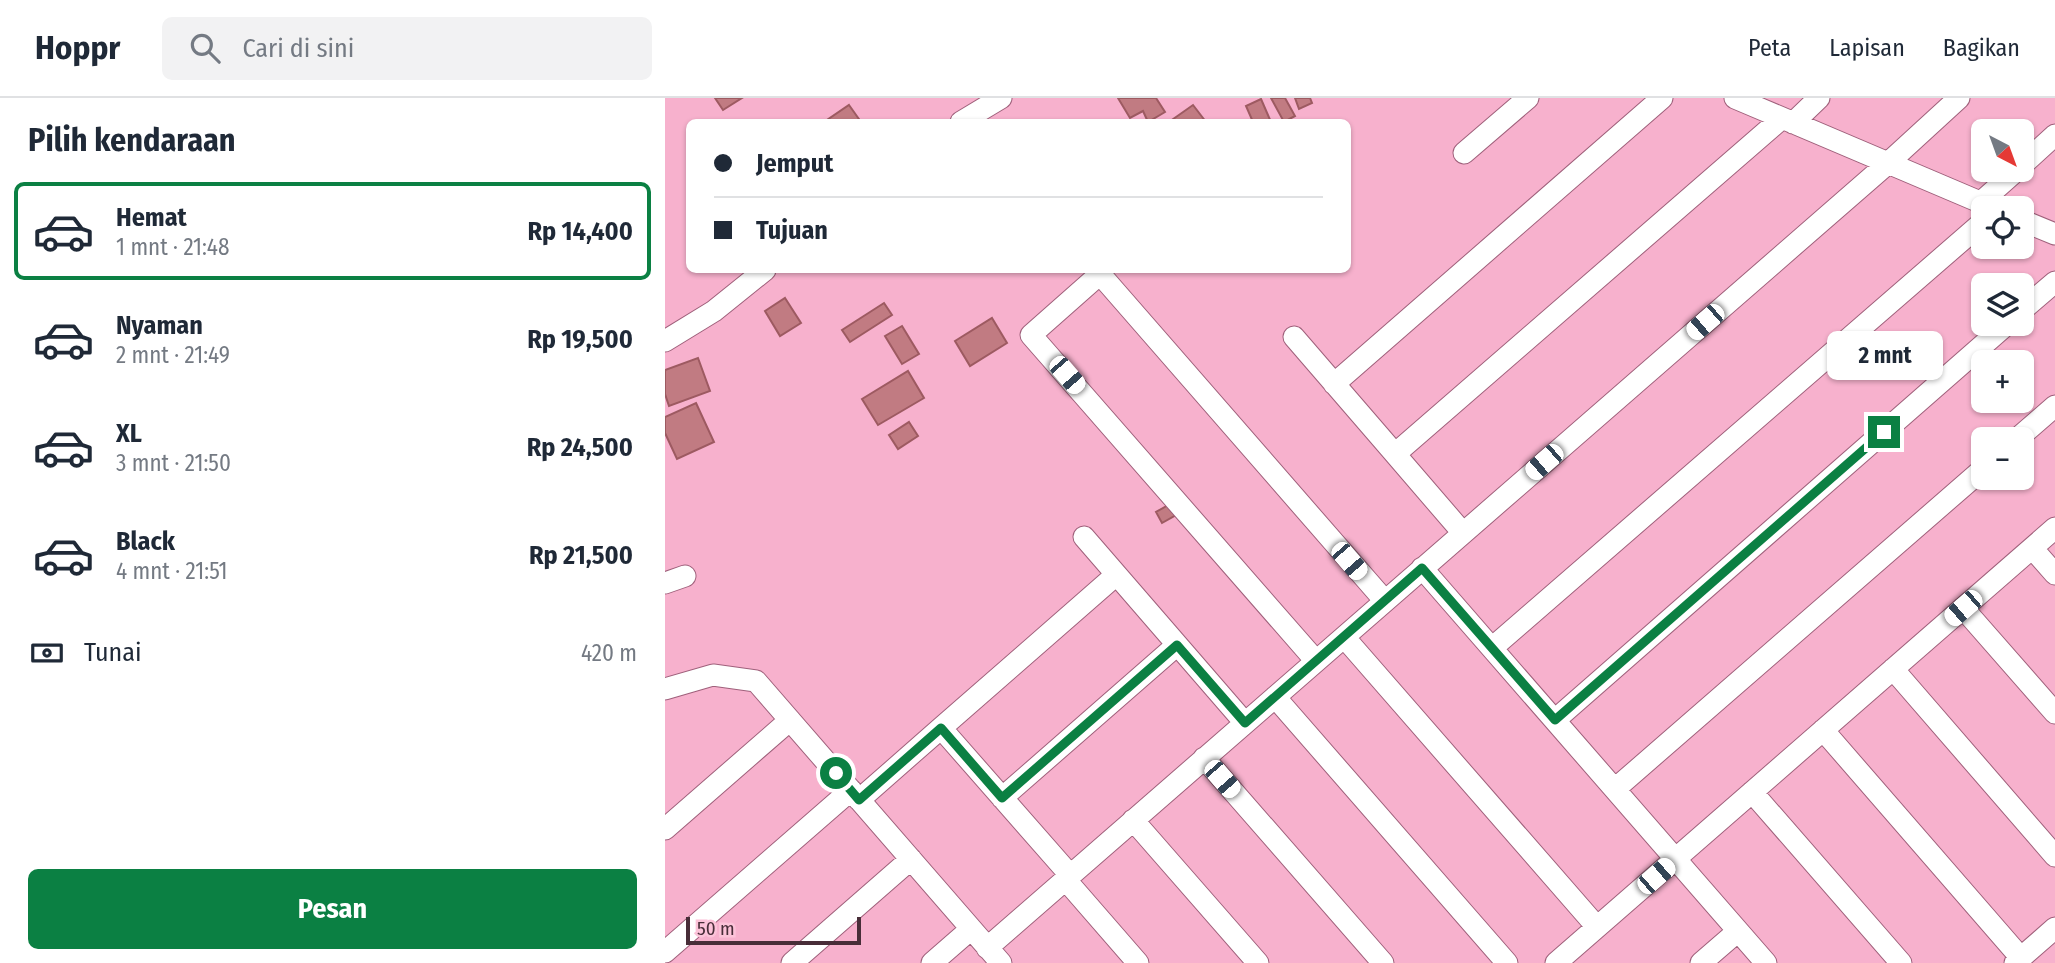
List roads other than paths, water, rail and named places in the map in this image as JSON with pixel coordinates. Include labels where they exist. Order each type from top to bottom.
[{"type":"street","points":[[966,119],[1001,98]]},
{"type":"street","points":[[1464,153],[1528,98]]},
{"type":"street","points":[[1334,384],[1662,98]]},
{"type":"street","points":[[1735,98],[1971,204]]},
{"type":"street","points":[[1395,454],[1787,120],[1819,98]]},
{"type":"street","points":[[665,689],[713,675],[756,681],[994,955],[1067,877],[1887,164],[1959,98]]},
{"type":"street","points":[[2034,154],[2055,135]]},
{"type":"street","points":[[1997,196],[2008,182]]},
{"type":"street","points":[[1492,648],[1971,224]]},
{"type":"street","points":[[2034,225],[2055,234]]},
{"type":"street","points":[[665,341],[714,311],[761,273]]},
{"type":"street","points":[[1316,661],[1031,335],[1100,274],[1385,601]]},
{"type":"street","points":[[2034,300],[2055,282]]},
{"type":"street","points":[[1555,720],[1993,336]]},
{"type":"street","points":[[1294,337],[1464,533]]},
{"type":"street","points":[[2031,427],[2055,406]]},
{"type":"street","points":[[1615,789],[1971,479]]},
{"type":"street","points":[[1556,963],[2055,528]]},
{"type":"street","points":[[1084,537],[1245,723]]},
{"type":"street","points":[[2032,548],[2055,574]]},
{"type":"street","points":[[1422,568],[1766,963]]},
{"type":"street","points":[[665,952],[855,795],[941,728],[1117,575]]},
{"type":"street","points":[[1963,608],[2055,713]]},
{"type":"street","points":[[1344,637],[1597,927]]},
{"type":"street","points":[[1002,798],[1177,645]]},
{"type":"street","points":[[1893,669],[2055,856]]},
{"type":"street","points":[[1275,697],[1507,963]]},
{"type":"street","points":[[665,829],[790,720]]},
{"type":"street","points":[[941,728],[1138,963]]},
{"type":"street","points":[[1823,730],[2018,960],[2055,928]]},
{"type":"street","points":[[1204,758],[1383,963]]},
{"type":"street","points":[[1752,792],[1901,963]]},
{"type":"street","points":[[1133,820],[1258,963]]},
{"type":"street","points":[[792,963],[911,859]]},
{"type":"street","points":[[932,963],[971,929]]},
{"type":"street","points":[[1701,963],[1738,931]]}]
